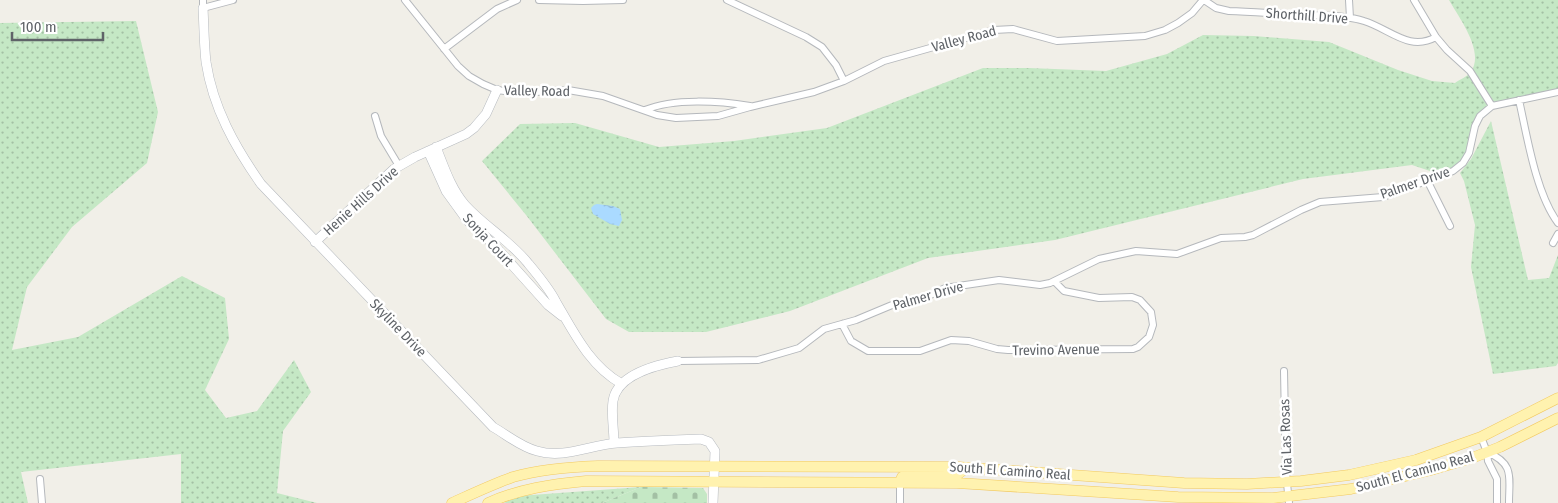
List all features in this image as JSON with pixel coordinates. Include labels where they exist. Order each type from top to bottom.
[{"type":"main road","name":"South El Camino Real","points":[[452,503],[512,478],[562,467],[598,466],[966,468],[1184,483],[1287,482],[1349,475],[1391,467],[1433,454],[1481,437],[1558,398]]},
{"type":"main road","name":"South El Camino Real","points":[[488,503],[529,489],[586,480],[976,483],[1211,498],[1289,500],[1395,480],[1472,458],[1558,418]]},
{"type":"main road","points":[[900,482],[902,477],[906,475],[957,474],[966,468]]},
{"type":"street","points":[[203,4],[233,0]]},
{"type":"street","name":"Valley Road","points":[[405,0],[444,49],[469,76],[482,84],[497,90],[519,93],[568,90],[603,96],[657,115],[676,118],[718,116],[750,106],[814,92],[844,81],[884,61],[994,30],[1013,29],[1057,41],[1145,36],[1165,30],[1178,23],[1192,13],[1204,0]]},
{"type":"street","points":[[444,49],[497,9],[517,0]]},
{"type":"street","points":[[539,0],[623,0]]},
{"type":"street","points":[[727,0],[806,37],[822,47],[836,65],[844,81]]},
{"type":"street","name":"Shorthill Drive","points":[[1204,0],[1216,8],[1229,11],[1342,16],[1364,21],[1408,41],[1419,43],[1436,37]]},
{"type":"street","points":[[1348,0],[1350,18]]},
{"type":"street","points":[[1414,0],[1436,37],[1470,71],[1492,106],[1558,92]]},
{"type":"street","name":"Skyline Drive","points":[[203,4],[206,61],[224,123],[238,151],[261,184],[493,427],[522,444],[544,452],[571,452],[614,443],[701,439],[709,442],[715,451],[713,503]]},
{"type":"street","name":"Henie Hills Drive","points":[[316,242],[399,166],[466,134],[474,128],[486,114],[497,90]]},
{"type":"street","points":[[1520,100],[1530,151],[1545,201],[1558,223]]},
{"type":"street","name":"Valley Road","points":[[645,110],[658,105],[683,103],[750,106]]},
{"type":"street","name":"Palmer Drive","points":[[622,384],[624,380],[637,373],[678,361],[758,360],[799,348],[824,329],[856,320],[892,305],[918,301],[946,288],[999,280],[1040,284],[1055,282],[1099,259],[1136,251],[1177,254],[1221,238],[1253,235],[1300,210],[1320,202],[1383,196],[1453,171],[1463,163],[1480,116],[1492,106]]},
{"type":"street","points":[[375,116],[381,136],[399,166]]},
{"type":"street","name":"Sonja Court","points":[[432,149],[446,190],[467,220],[496,247],[548,305],[564,318]]},
{"type":"street","name":"Sonja Court","points":[[432,149],[464,204],[516,249],[556,300],[564,318],[590,358],[608,376],[622,384]]},
{"type":"street","points":[[1427,180],[1450,226]]},
{"type":"street","points":[[1553,243],[1558,234]]},
{"type":"street","name":"Trevino Avenue","points":[[842,324],[850,341],[868,351],[920,351],[951,340],[969,341],[1008,350],[1133,349],[1149,337],[1153,325],[1151,312],[1140,300],[1132,297],[1100,298],[1064,291],[1055,282]]},
{"type":"street","name":"Via Las Rosas","points":[[1284,371],[1289,500]]},
{"type":"street","points":[[614,443],[613,401],[616,392],[622,384]]},
{"type":"street","points":[[1481,437],[1487,452],[1488,461],[1497,479],[1497,503]]},
{"type":"street","points":[[1487,452],[1500,458],[1509,471],[1509,503]]},
{"type":"street","points":[[40,479],[42,503]]},
{"type":"street","points":[[900,482],[900,503]]},
{"type":"green space","points":[[1449,0],[1558,0],[1558,92],[1492,106],[1480,116],[1463,163],[1442,175],[1412,165],[1303,179],[1055,240],[928,258],[790,311],[706,332],[629,332],[606,319],[482,161],[520,124],[575,123],[659,147],[734,141],[827,128],[983,68],[1106,71],[1167,54],[1203,35],[1254,36],[1329,42],[1398,70],[1432,81],[1455,83],[1471,72],[1475,54],[1469,35]]},
{"type":"green space","points":[[136,21],[158,112],[147,163],[72,227],[27,287],[12,350],[78,337],[182,276],[225,298],[229,339],[205,390],[226,418],[257,411],[294,360],[311,392],[283,431],[277,493],[317,503],[181,503],[181,454],[21,472],[28,503],[0,503],[0,23]]},
{"type":"green space","points":[[1491,121],[1528,280],[1549,278],[1558,255],[1558,363],[1556,366],[1493,374],[1471,267],[1475,225],[1464,181],[1460,173],[1471,159]]},
{"type":"green space","points":[[641,487],[602,503],[504,503],[518,496]]},
{"type":"green space","points":[[641,487],[703,488],[707,494],[707,503],[602,503]]},
{"type":"water","points":[[597,204],[620,209],[622,220],[619,226],[610,224],[593,214],[591,208]]}]
